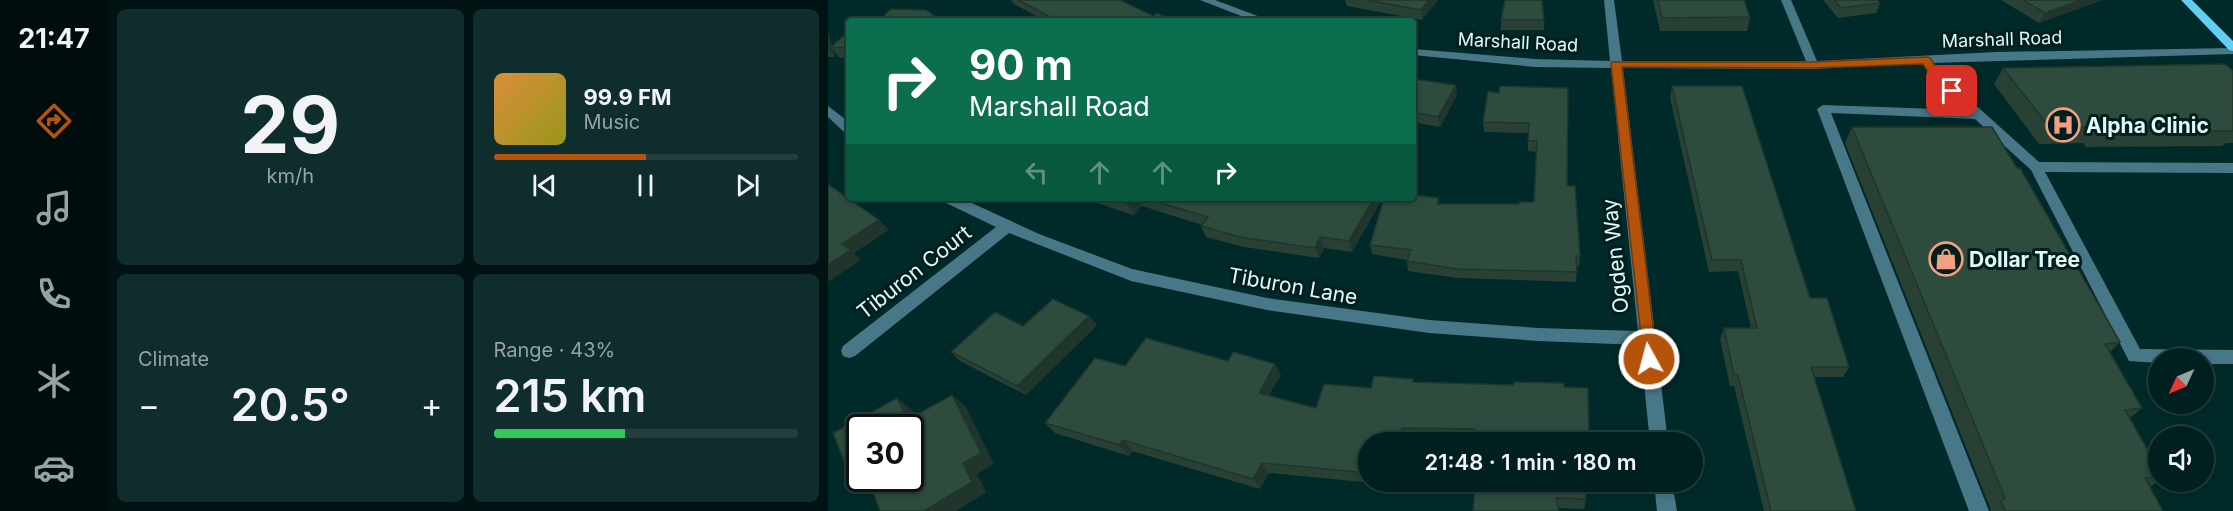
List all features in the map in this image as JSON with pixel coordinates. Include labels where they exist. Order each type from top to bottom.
[{"type":"main road","points":[[2186,0],[2233,49]]},
{"type":"street","points":[[1205,0],[1256,18]]},
{"type":"street","name":"Ogden Way","points":[[1609,0],[1658,432]]},
{"type":"street","points":[[1786,0],[1813,65]]},
{"type":"street","name":"Marshall Road","points":[[1416,52],[1525,62],[1813,65],[1997,56],[2233,49]]},
{"type":"street","points":[[1926,61],[1938,78],[2036,167],[2135,356],[2233,357]]},
{"type":"street","points":[[1978,115],[1823,109],[1979,511]]},
{"type":"street","points":[[828,110],[846,126]]},
{"type":"street","points":[[2036,167],[2233,168]]},
{"type":"street","name":"Tiburon Lane","points":[[955,201],[1006,227],[1123,272],[1259,303],[1361,320],[1459,331],[1647,338]]},
{"type":"street","name":"Tiburon Court","points":[[849,351],[1006,227]]},
{"type":"street","points":[[1665,492],[1667,511]]},
{"type":"building","points":[[1018,0],[1120,0],[1153,16],[1157,13],[1168,18],[1052,18]]},
{"type":"building","points":[[1366,0],[1429,0],[1421,10]]},
{"type":"building","points":[[1505,0],[1542,0],[1544,20],[1501,20]]},
{"type":"building","points":[[1658,0],[1744,0],[1750,17],[1662,18]]},
{"type":"building","points":[[1834,0],[1877,0],[1880,3],[1841,8]]},
{"type":"building","points":[[2023,0],[2081,0],[2045,13]]},
{"type":"building","points":[[891,9],[926,10],[938,18],[881,18]]},
{"type":"building","points":[[846,34],[846,48],[831,47]]},
{"type":"building","points":[[2225,64],[2233,71],[2233,131],[2098,131],[2095,127],[2050,128],[2003,68]]},
{"type":"building","points":[[1416,79],[1456,85],[1438,117],[1416,113]]},
{"type":"building","points":[[1500,86],[1568,88],[1567,186],[1575,186],[1580,256],[1576,256],[1577,272],[1456,269],[1407,261],[1411,250],[1370,245],[1383,201],[1416,201],[1416,195],[1439,198],[1437,204],[1534,202],[1537,141],[1528,141],[1529,123],[1483,122],[1488,91],[1499,93]]},
{"type":"building","points":[[1672,86],[1742,86],[1810,298],[1827,298],[1849,367],[1811,367],[1856,511],[1771,511],[1738,375],[1734,375],[1724,328],[1757,328],[1741,260],[1712,260]]},
{"type":"building","points":[[1852,127],[1992,127],[2017,168],[2020,168],[2120,342],[2105,344],[2142,408],[2125,410],[2148,450],[2148,478],[2145,478],[2148,492],[2153,492],[2163,511],[2005,511],[2001,501],[2005,498]]},
{"type":"building","points":[[828,184],[846,197],[846,201],[852,201],[879,220],[842,244],[851,250],[828,265]]},
{"type":"building","points":[[1153,201],[1372,201],[1349,241],[1320,237],[1315,248],[1239,237],[1201,226],[1208,217]]},
{"type":"building","points":[[1053,299],[1089,316],[1017,386],[951,352],[995,312],[1023,326]]},
{"type":"building","points":[[1146,338],[1228,361],[1233,352],[1275,364],[1259,393],[1316,408],[1324,384],[1371,388],[1374,376],[1413,379],[1413,382],[1514,385],[1514,382],[1564,383],[1564,387],[1588,388],[1589,432],[1475,432],[1475,429],[1402,428],[1401,432],[1358,432],[1358,472],[1262,463],[1253,479],[1123,440],[1119,445],[1045,423],[1095,358],[1125,366]]},
{"type":"building","points":[[952,395],[981,453],[963,463],[972,482],[924,511],[880,511],[873,492],[924,492],[924,414],[918,414]]},
{"type":"building","points":[[897,398],[904,414],[868,414]]},
{"type":"building","points":[[846,426],[846,460],[844,461],[833,433]]},
{"type":"building","points":[[1474,492],[1586,492],[1586,499],[1556,498],[1559,511],[1473,511]]},
{"type":"place","name":"Alpha Clinic","points":[[2063,125]]},
{"type":"place","name":"Dollar Tree","points":[[1946,259]]},
{"type":"route","points":[[1649,359],[1616,64],[1813,65],[1926,61],[1938,78],[1952,91]]}]
